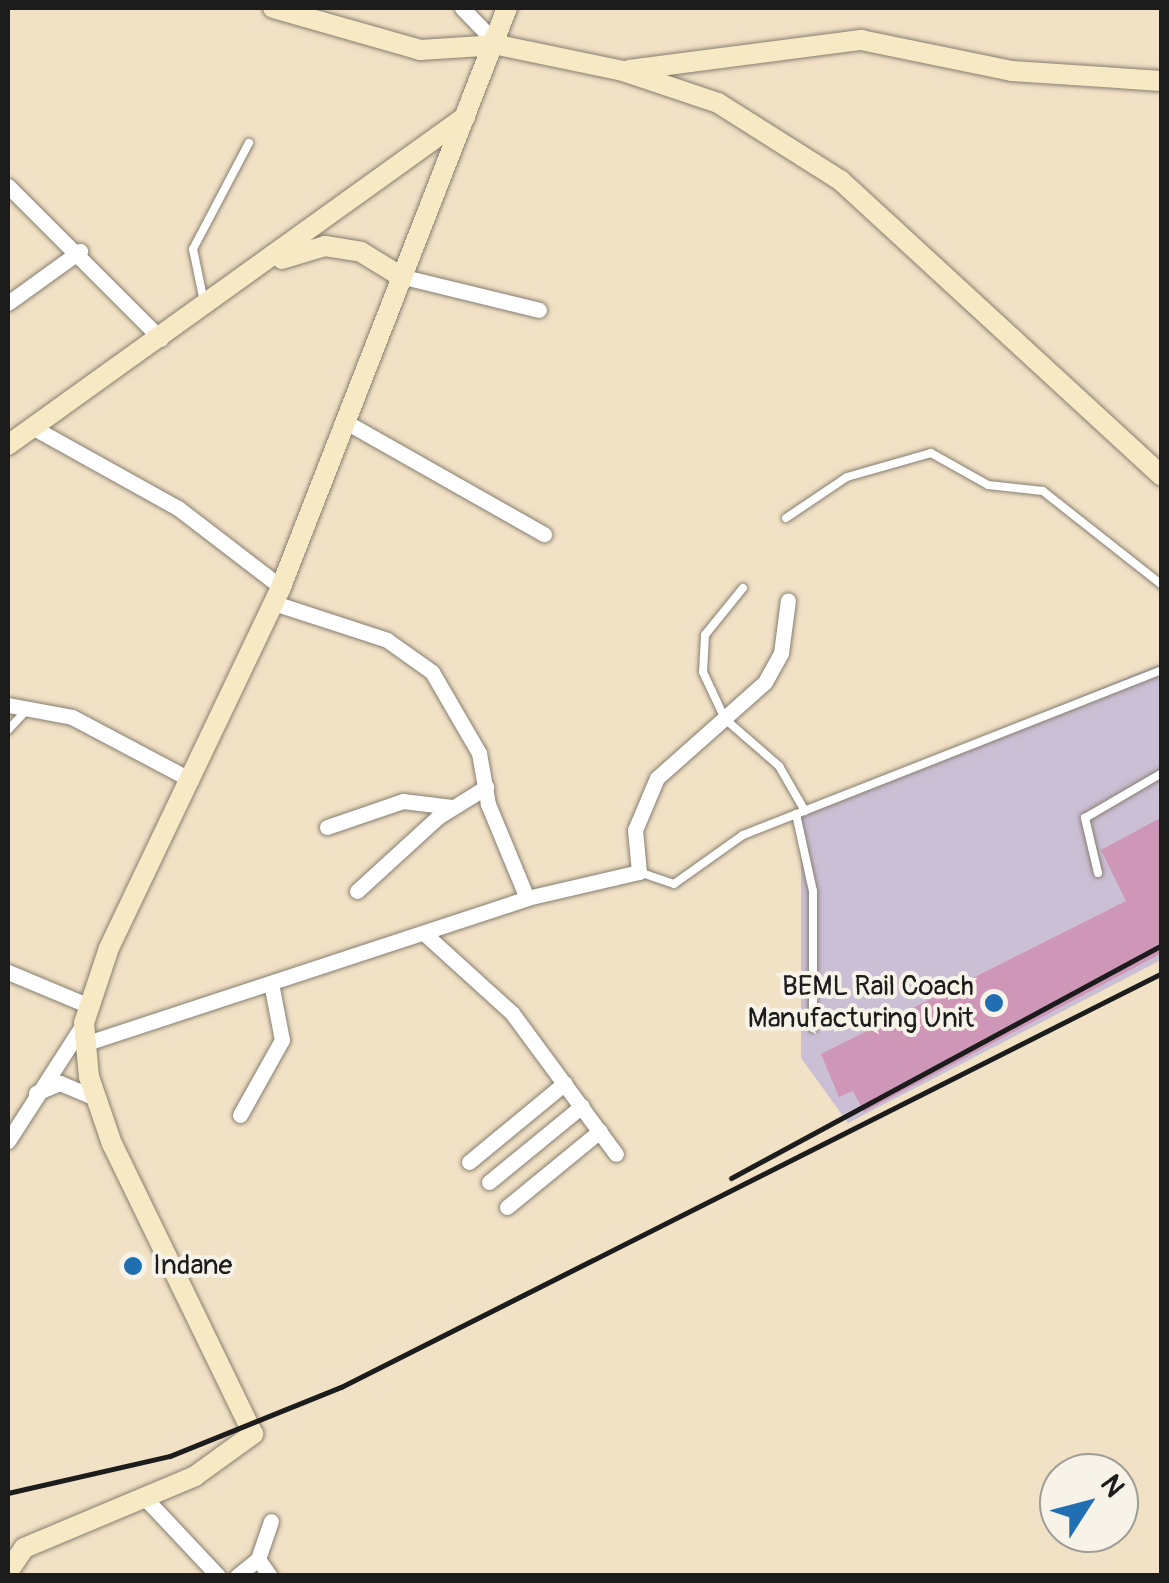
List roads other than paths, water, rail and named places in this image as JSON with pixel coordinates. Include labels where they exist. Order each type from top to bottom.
[{"type":"main road","points":[[273,8],[420,50],[498,45],[623,71],[718,104],[840,180],[1162,476]]},
{"type":"main road","points":[[8,1572],[24,1548],[242,1451],[253,1424],[95,1098],[85,1024],[190,780],[278,595],[400,276],[510,8]]},
{"type":"main road","points":[[510,8],[517,37],[552,58]]},
{"type":"main road","points":[[623,71],[862,40],[1012,71],[1162,81]]},
{"type":"main road","points":[[8,445],[266,264],[466,116]]},
{"type":"main road","points":[[266,264],[325,246],[379,260],[400,276]]},
{"type":"street","points":[[462,8],[498,45]]},
{"type":"street","points":[[8,186],[80,251],[161,339]]},
{"type":"street","points":[[8,303],[80,251]]},
{"type":"street","points":[[400,276],[539,310]]},
{"type":"street","points":[[344,421],[544,534]]},
{"type":"street","points":[[34,428],[178,508],[278,595],[420,659],[479,753],[486,788],[527,898]]},
{"type":"street","points":[[8,1141],[32,1095],[85,1024],[271,983],[426,935],[527,898],[639,872],[635,830],[657,778],[775,669],[788,600]]},
{"type":"street","points":[[8,705],[72,717],[190,780]]},
{"type":"street","points":[[358,891],[452,807],[486,788]]},
{"type":"street","points":[[327,828],[402,801],[452,807]]},
{"type":"street","points":[[426,935],[505,1005],[616,1154]]},
{"type":"street","points":[[8,972],[85,1024]]},
{"type":"street","points":[[240,1114],[282,1040],[271,983]]},
{"type":"street","points":[[32,1095],[60,1083],[95,1098]]},
{"type":"street","points":[[469,1162],[565,1083]]},
{"type":"street","points":[[489,1182],[582,1106]]},
{"type":"street","points":[[507,1207],[600,1131]]},
{"type":"street","points":[[143,1496],[218,1576]]},
{"type":"street","points":[[238,1576],[258,1559],[270,1522]]},
{"type":"street","points":[[258,1559],[270,1576]]},
{"type":"lane","points":[[207,306],[192,273],[193,250],[249,143]]},
{"type":"lane","points":[[786,518],[847,477],[931,452],[988,485],[1043,491],[1162,586]]},
{"type":"lane","points":[[743,588],[714,620],[702,652],[725,719],[779,766],[801,812],[813,891],[813,1028]]},
{"type":"lane","points":[[639,872],[674,884],[733,839],[1162,670]]},
{"type":"lane","points":[[8,730],[26,711]]},
{"type":"lane","points":[[1098,873],[1084,818],[1162,773]]},
{"type":"railway","points":[[731,1178],[1162,945]]},
{"type":"railway","points":[[8,1493],[170,1456],[341,1387],[1162,973]]},
{"type":"place","name":"BEML Rail Coach Manufacturing Unit","points":[[994,1003]]},
{"type":"place","name":"Indane","points":[[133,1266]]}]
